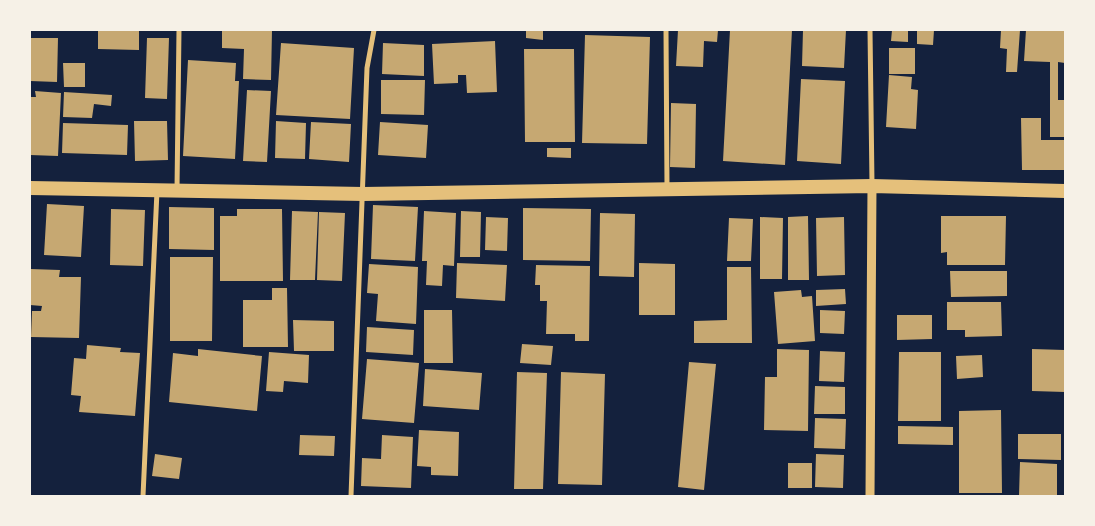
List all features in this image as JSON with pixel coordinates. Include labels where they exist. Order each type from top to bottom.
[{"type":"highway","points":[[30,188],[363,194],[872,186],[1065,191]]},
{"type":"street","points":[[177,190],[179,30]]},
{"type":"street","points":[[351,496],[367,68],[374,30]]},
{"type":"street","points":[[666,30],[667,188]]},
{"type":"street","points":[[870,30],[872,186],[870,496]]},
{"type":"street","points":[[143,496],[157,190]]},
{"type":"building","points":[[98,30],[139,30],[139,50],[98,49]]},
{"type":"building","points":[[222,30],[272,30],[271,80],[243,79],[244,49],[222,48]]},
{"type":"building","points":[[526,30],[543,30],[543,40],[526,38]]},
{"type":"building","points":[[678,30],[718,30],[717,42],[704,41],[703,67],[676,66]]},
{"type":"building","points":[[730,30],[792,30],[785,165],[723,161]]},
{"type":"building","points":[[803,30],[846,30],[844,68],[802,66]]},
{"type":"building","points":[[892,30],[908,30],[908,42],[891,41]]},
{"type":"building","points":[[917,30],[934,30],[933,45],[917,44]]},
{"type":"building","points":[[1001,30],[1020,30],[1017,72],[1006,72],[1007,49],[1000,48]]},
{"type":"building","points":[[1026,30],[1065,30],[1065,63],[1058,62],[1058,100],[1065,100],[1065,137],[1050,137],[1050,62],[1024,61]]},
{"type":"building","points":[[585,35],[650,37],[647,144],[582,143]]},
{"type":"building","points":[[30,38],[58,38],[57,82],[30,81]]},
{"type":"building","points":[[147,38],[169,38],[167,99],[145,98]]},
{"type":"building","points":[[495,41],[497,92],[467,93],[466,75],[458,75],[458,83],[434,84],[432,44]]},
{"type":"building","points":[[281,43],[354,48],[350,119],[276,115]]},
{"type":"building","points":[[383,43],[424,45],[424,76],[382,74]]},
{"type":"building","points":[[889,48],[915,48],[915,74],[889,74]]},
{"type":"building","points":[[524,49],[574,49],[575,142],[525,142]]},
{"type":"building","points":[[188,60],[236,63],[235,81],[239,81],[235,159],[183,156]]},
{"type":"building","points":[[63,63],[85,63],[85,87],[64,87]]},
{"type":"building","points":[[889,75],[912,77],[911,89],[918,90],[916,129],[886,127]]},
{"type":"building","points":[[801,79],[845,81],[841,164],[797,161]]},
{"type":"building","points":[[381,80],[425,80],[424,115],[381,114]]},
{"type":"building","points":[[247,90],[271,91],[267,162],[243,161]]},
{"type":"building","points":[[35,91],[61,93],[58,156],[30,155],[30,97],[36,97]]},
{"type":"building","points":[[64,92],[112,95],[111,106],[94,104],[92,118],[63,117]]},
{"type":"building","points":[[671,103],[696,104],[695,168],[670,167]]},
{"type":"building","points":[[1021,118],[1041,118],[1041,140],[1065,140],[1065,170],[1022,170]]},
{"type":"building","points":[[134,121],[167,121],[168,160],[135,161]]},
{"type":"building","points":[[276,121],[306,123],[305,159],[275,158]]},
{"type":"building","points":[[311,122],[351,124],[349,162],[309,159]]},
{"type":"building","points":[[380,122],[428,125],[426,158],[378,155]]},
{"type":"building","points":[[63,123],[128,125],[127,155],[62,153]]},
{"type":"building","points":[[547,148],[571,148],[571,158],[547,157]]},
{"type":"building","points":[[47,204],[84,206],[81,257],[44,255]]},
{"type":"building","points":[[373,205],[418,207],[415,261],[371,259]]},
{"type":"building","points":[[169,207],[214,208],[214,250],[169,249]]},
{"type":"building","points":[[523,208],[591,209],[590,261],[523,260]]},
{"type":"building","points":[[111,209],[145,210],[143,266],[110,265]]},
{"type":"building","points":[[237,209],[282,209],[283,281],[220,281],[220,216],[237,216]]},
{"type":"building","points":[[292,211],[318,212],[315,280],[290,280]]},
{"type":"building","points":[[424,211],[456,213],[454,266],[443,265],[442,286],[426,285],[427,261],[422,261]]},
{"type":"building","points":[[461,211],[481,212],[480,257],[460,257]]},
{"type":"building","points":[[319,212],[345,213],[342,281],[317,280]]},
{"type":"building","points":[[600,213],[635,214],[634,277],[599,276]]},
{"type":"building","points":[[808,216],[809,280],[788,280],[788,217]]},
{"type":"building","points":[[941,216],[1006,216],[1005,265],[947,265],[947,252],[941,253]]},
{"type":"building","points":[[486,217],[508,218],[507,251],[485,250]]},
{"type":"building","points":[[760,217],[783,218],[782,279],[760,279]]},
{"type":"building","points":[[844,217],[845,275],[817,276],[816,218]]},
{"type":"building","points":[[729,218],[753,219],[751,261],[727,261]]},
{"type":"building","points":[[170,257],[213,257],[212,341],[170,341]]},
{"type":"building","points":[[457,263],[507,265],[505,301],[456,298]]},
{"type":"building","points":[[639,263],[675,264],[675,315],[639,315]]},
{"type":"building","points":[[369,264],[418,267],[416,324],[376,321],[378,294],[367,293]]},
{"type":"building","points":[[536,265],[590,266],[589,341],[575,341],[575,334],[546,334],[547,301],[540,301],[540,285],[535,285]]},
{"type":"building","points":[[727,267],[751,267],[752,343],[694,343],[694,321],[727,320]]},
{"type":"building","points":[[30,269],[60,270],[59,277],[81,277],[79,338],[31,337],[32,311],[41,311],[42,306],[30,305]]},
{"type":"building","points":[[950,271],[1007,271],[1007,296],[951,297]]},
{"type":"building","points":[[272,288],[287,288],[288,347],[243,347],[243,300],[272,300]]},
{"type":"building","points":[[845,289],[846,304],[816,306],[816,290]]},
{"type":"building","points":[[801,290],[802,297],[812,296],[815,341],[778,344],[774,292]]},
{"type":"building","points":[[947,302],[1001,302],[1002,336],[965,337],[965,330],[947,330]]},
{"type":"building","points":[[424,310],[452,310],[453,363],[424,363]]},
{"type":"building","points":[[820,310],[845,311],[844,334],[820,333]]},
{"type":"building","points":[[897,315],[932,315],[932,339],[897,340]]},
{"type":"building","points":[[293,320],[334,321],[334,351],[294,351]]},
{"type":"building","points":[[367,327],[414,330],[413,355],[366,352]]},
{"type":"building","points":[[522,344],[553,346],[551,365],[520,363]]},
{"type":"building","points":[[87,345],[121,348],[120,352],[140,353],[135,416],[79,412],[81,396],[71,395],[74,358],[86,359]]},
{"type":"building","points":[[198,349],[262,356],[257,411],[169,402],[173,353],[198,356]]},
{"type":"building","points":[[777,349],[809,350],[808,431],[764,430],[765,377],[777,377]]},
{"type":"building","points":[[1032,349],[1065,350],[1065,392],[1032,391]]},
{"type":"building","points":[[820,351],[845,352],[844,382],[819,381]]},
{"type":"building","points":[[269,352],[309,355],[308,383],[284,381],[283,392],[266,391]]},
{"type":"building","points":[[899,352],[941,352],[941,421],[898,421]]},
{"type":"building","points":[[982,355],[983,377],[957,379],[956,356]]},
{"type":"building","points":[[367,359],[419,363],[414,423],[362,419]]},
{"type":"building","points":[[689,362],[716,364],[704,490],[678,487]]},
{"type":"building","points":[[425,369],[482,373],[479,410],[423,406]]},
{"type":"building","points":[[517,372],[547,373],[543,489],[514,489]]},
{"type":"building","points":[[561,372],[605,374],[602,485],[558,484]]},
{"type":"building","points":[[815,386],[845,387],[845,414],[814,414]]},
{"type":"building","points":[[1001,410],[1002,493],[959,493],[959,411]]},
{"type":"building","points":[[815,418],[846,419],[845,449],[814,448]]},
{"type":"building","points":[[898,426],[953,427],[953,445],[898,444]]},
{"type":"building","points":[[419,430],[459,432],[458,476],[431,475],[431,467],[417,466]]},
{"type":"building","points":[[1018,434],[1061,434],[1061,460],[1018,459]]},
{"type":"building","points":[[300,435],[335,436],[334,456],[299,455]]},
{"type":"building","points":[[382,435],[413,437],[411,488],[361,486],[362,458],[381,459]]},
{"type":"building","points":[[155,454],[182,458],[179,479],[152,476]]},
{"type":"building","points":[[816,454],[844,455],[843,488],[815,487]]},
{"type":"building","points":[[1020,462],[1057,464],[1057,496],[1019,496]]},
{"type":"building","points":[[788,463],[812,463],[812,488],[788,488]]}]
